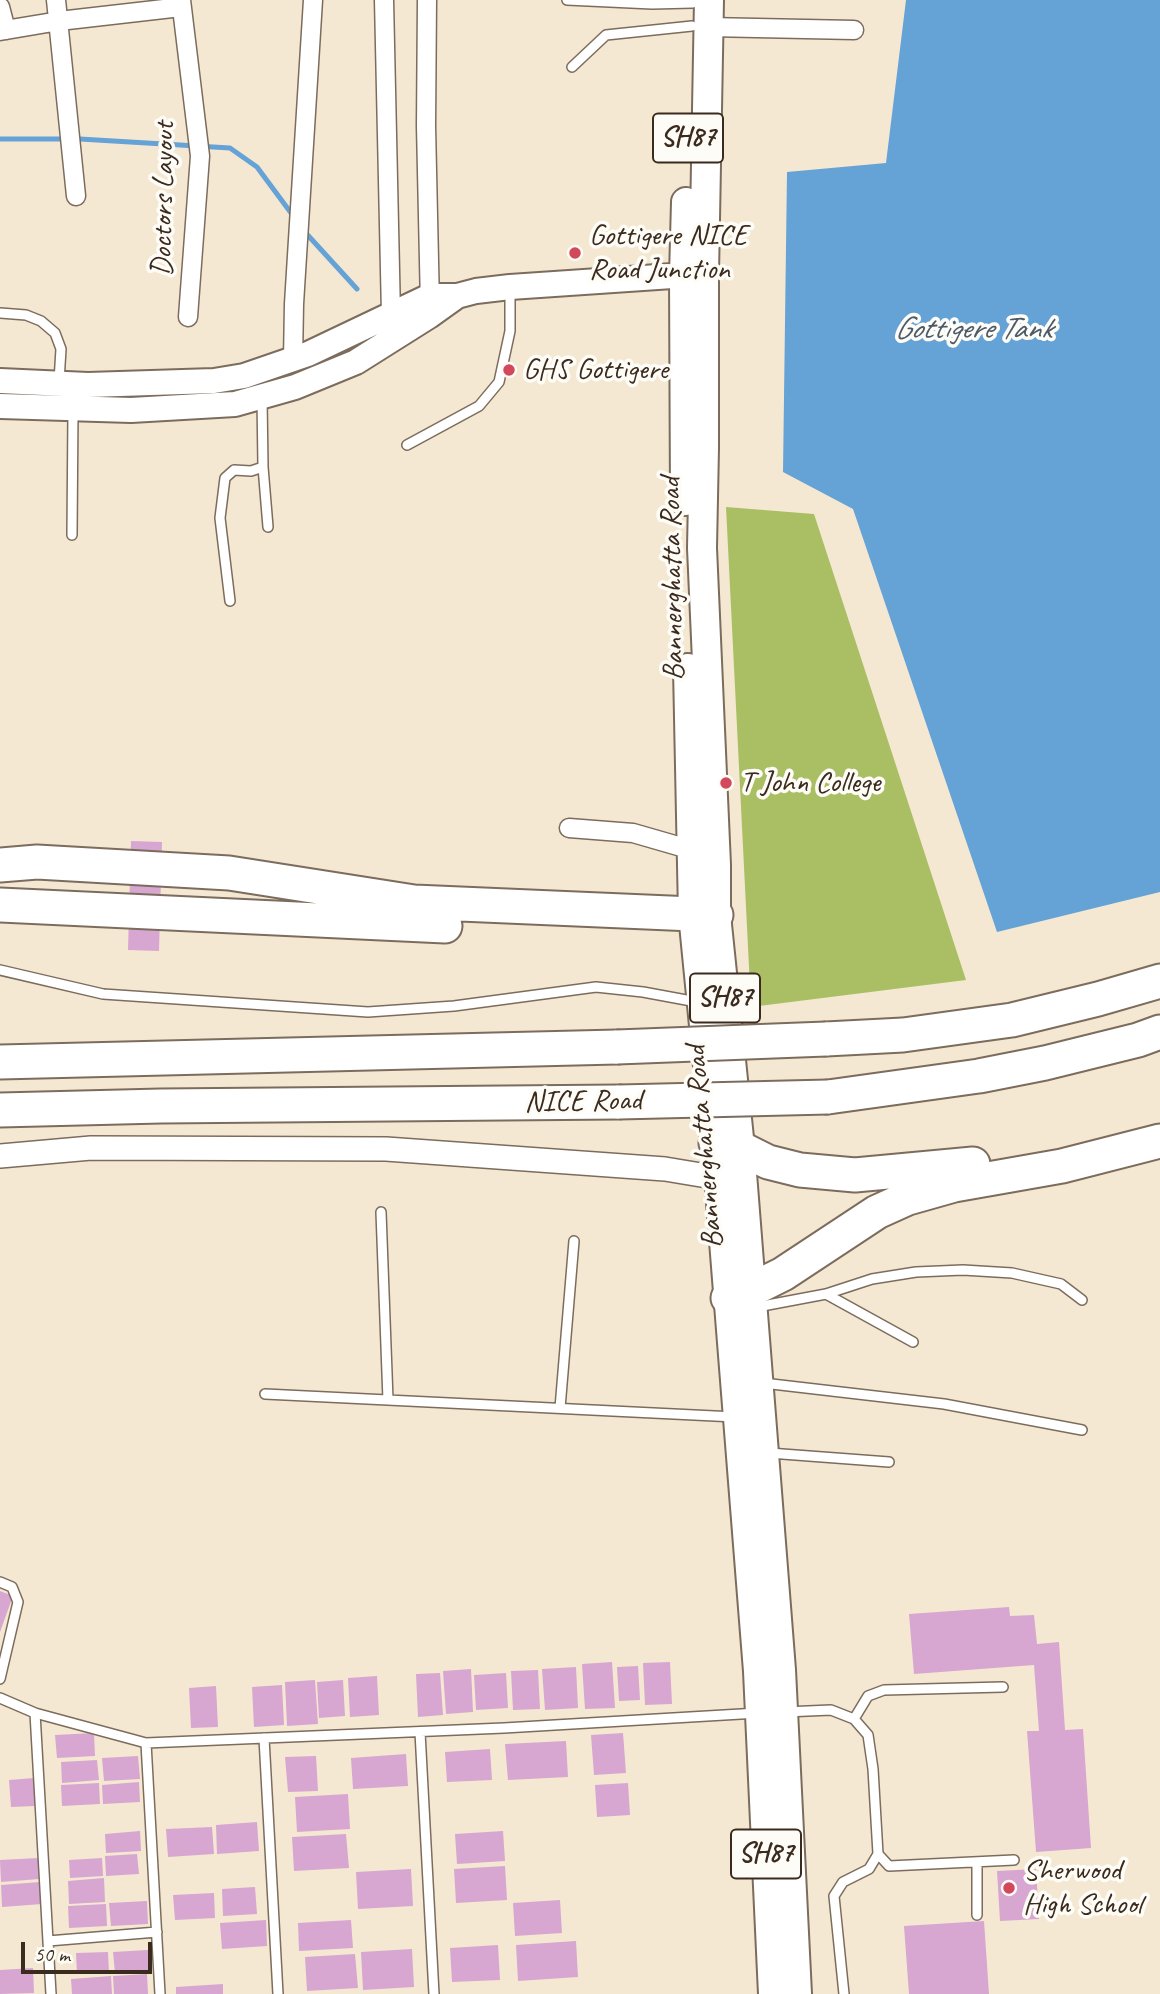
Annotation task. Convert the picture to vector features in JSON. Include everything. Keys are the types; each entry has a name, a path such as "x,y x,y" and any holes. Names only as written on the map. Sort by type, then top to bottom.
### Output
{"highway":[{"path":"0,865 37,862 220,872 414,902 705,924"},
{"path":"0,905 611,934 705,924"},
{"name":"NICE Road","path":"0,1062 617,1047 903,1035 1012,1020 1160,981"},
{"name":"NICE Road","path":"0,1110 828,1097 979,1076 1138,1040 1160,1032"},
{"path":"728,1145 768,1162 800,1170 855,1175 999,1161 1119,1137 1160,1125"},
{"path":"744,1299 877,1212 908,1198 954,1185 1062,1166 1160,1141"}],"main road":[{"name":"Bannerghatta Road","path":"699,11 694,275 684,449 692,850 705,924 744,1299 749,1417 771,1712 797,1994"},
{"path":"0,406 63,400 88,386 214,381 243,376 293,360 391,315 476,291 694,275"},
{"name":"Bannerghatta Road","path":"694,275 704,448 702,548 716,865 705,924 702,1003 728,1145 719,1178 758,1382 749,1417 764,1452 771,1712 773,1994"},
{"path":"0,380 63,400 131,410 235,404 295,387 356,362 430,306"}],"street":[{"path":"56,0 76,196"},
{"path":"293,360 313,0"},
{"path":"384,0 391,315"},
{"path":"426,0 430,306"},
{"path":"0,7 3,30 181,3"},
{"name":"Doctors Layout","path":"181,3 199,145 188,317"},
{"path":"699,11 853,30"},
{"path":"569,828 633,833 692,850"},
{"path":"0,1156 90,1148 386,1149 665,1169 719,1178"}],"lane":[{"path":"567,0 652,2 699,11"},
{"path":"572,67 606,35 699,11"},
{"path":"407,445 479,405 499,382 510,331 510,287"},
{"path":"0,313 26,315 41,321 55,333 61,349 72,535"},
{"path":"262,396 263,467 268,527"},
{"path":"230,601 220,518 225,478 234,470 251,471 263,467"},
{"path":"0,970 103,994 369,1012 454,1006 596,987 702,1003"},
{"path":"381,1212 388,1400"},
{"path":"560,1408 574,1241"},
{"path":"744,1299 825,1294 872,1279 916,1272 963,1270 1012,1273 1061,1284 1082,1300"},
{"path":"825,1294 913,1342"},
{"path":"758,1382 944,1404 1082,1430"},
{"path":"265,1394 749,1417"},
{"path":"764,1452 889,1462"},
{"path":"0,1583 12,1587 18,1602 0,1679"},
{"path":"854,1719 868,1696 884,1690 1003,1687"},
{"path":"0,1698 35,1713 146,1743 420,1732 831,1710 854,1719 868,1735 873,1769 878,1854 869,1869 843,1881 834,1896 844,1994"},
{"path":"35,1713 51,1994"},
{"path":"420,1732 435,1994"},
{"path":"264,1738 278,1994"},
{"path":"146,1743 160,1994"},
{"path":"878,1854 889,1866 1014,1860"},
{"path":"977,1862 977,1915"},
{"path":"48,1941 157,1933"}],"green space":[{"path":"726,507 814,514 966,980 751,1007"}],"water":[{"name":"Gottigere Tank","path":"906,0 1160,0 1160,892 997,932 853,509 783,472 787,172 886,163"}],"building":[{"path":"131,841 162,842 159,951 128,950"},
{"path":"0,1591 13,1596 0,1632"},
{"path":"1009,1607 1010,1616 1034,1615 1037,1644 1059,1642 1065,1730 1083,1729 1091,1848 1036,1852 1027,1731 1039,1731 1034,1665 914,1674 909,1614"},
{"path":"612,1662 615,1708 585,1709 582,1664"},
{"path":"670,1662 672,1704 645,1705 643,1663"},
{"path":"638,1666 640,1700 619,1701 617,1667"},
{"path":"576,1667 578,1708 545,1710 542,1669"},
{"path":"471,1669 473,1712 446,1714 443,1671"},
{"path":"538,1670 540,1709 513,1710 511,1671"},
{"path":"440,1673 443,1715 418,1717 416,1674"},
{"path":"506,1673 508,1708 476,1710 474,1675"},
{"path":"377,1676 379,1715 350,1717 348,1678"},
{"path":"315,1680 318,1724 287,1726 285,1682"},
{"path":"343,1680 345,1716 319,1718 317,1682"},
{"path":"282,1685 284,1725 254,1727 252,1687"},
{"path":"216,1686 218,1727 191,1728 189,1688"},
{"path":"94,1733 95,1756 57,1758 55,1735"},
{"path":"623,1733 626,1773 594,1775 591,1735"},
{"path":"566,1741 568,1777 508,1780 505,1744"},
{"path":"490,1749 492,1780 447,1782 445,1752"},
{"path":"406,1754 408,1786 353,1789 351,1758"},
{"path":"138,1756 140,1779 104,1781 102,1758"},
{"path":"316,1756 318,1791 288,1792 285,1757"},
{"path":"97,1760 99,1780 62,1783 61,1762"},
{"path":"34,1778 35,1806 11,1807 9,1780"},
{"path":"139,1782 140,1802 103,1804 102,1785"},
{"path":"99,1783 100,1804 62,1806 61,1785"},
{"path":"628,1783 630,1815 597,1817 595,1785"},
{"path":"348,1794 350,1829 297,1832 295,1797"},
{"path":"257,1822 259,1851 217,1854 216,1825"},
{"path":"212,1827 214,1854 168,1857 166,1829"},
{"path":"140,1831 141,1851 106,1853 105,1834"},
{"path":"503,1831 505,1861 457,1864 455,1834"},
{"path":"346,1834 349,1868 294,1871 292,1837"},
{"path":"137,1854 139,1874 106,1876 105,1856"},
{"path":"38,1858 39,1879 1,1882 0,1860"},
{"path":"102,1858 103,1876 70,1878 69,1860"},
{"path":"505,1866 507,1900 456,1903 454,1869"},
{"path":"411,1869 413,1906 358,1909 356,1872"},
{"path":"1036,1869 1039,1919 1000,1921 997,1871"},
{"path":"104,1878 105,1902 69,1904 68,1881"},
{"path":"40,1882 42,1904 2,1907 1,1885"},
{"path":"255,1887 257,1914 223,1916 222,1889"},
{"path":"214,1893 215,1918 175,1920 173,1895"},
{"path":"560,1900 562,1933 515,1936 513,1903"},
{"path":"147,1901 148,1924 111,1926 109,1903"},
{"path":"106,1904 107,1926 69,1928 68,1906"},
{"path":"266,1920 267,1946 222,1949 220,1923"},
{"path":"351,1920 353,1948 299,1951 298,1923"},
{"path":"984,1921 989,1994 909,1994 904,1926"},
{"path":"576,1941 578,1977 518,1981 516,1945"},
{"path":"498,1945 500,1980 452,1982 450,1948"},
{"path":"412,1949 414,1987 363,1990 361,1952"},
{"path":"148,1950 150,1971 115,1973 113,1952"},
{"path":"108,1952 109,1973 77,1974 76,1953"},
{"path":"355,1954 358,1988 307,1991 305,1957"},
{"path":"33,1968 34,1993 0,1994 0,1970"},
{"path":"147,1974 148,1994 114,1994 113,1976"},
{"path":"111,1976 112,1994 72,1994 71,1979"},
{"path":"223,1984 223,1994 176,1994 176,1987"}],"waterway":[{"path":"0,139 80,139 230,148 257,167 294,217"},
{"path":"304,231 357,289"}],"place":[{"name":"Gottigere NICE Road Junction","path":"575,253"},
{"name":"GHS Gottigere","path":"509,370"},
{"name":"T John College","path":"726,783"},
{"name":"Sherwood High School","path":"1009,1888"}]}
